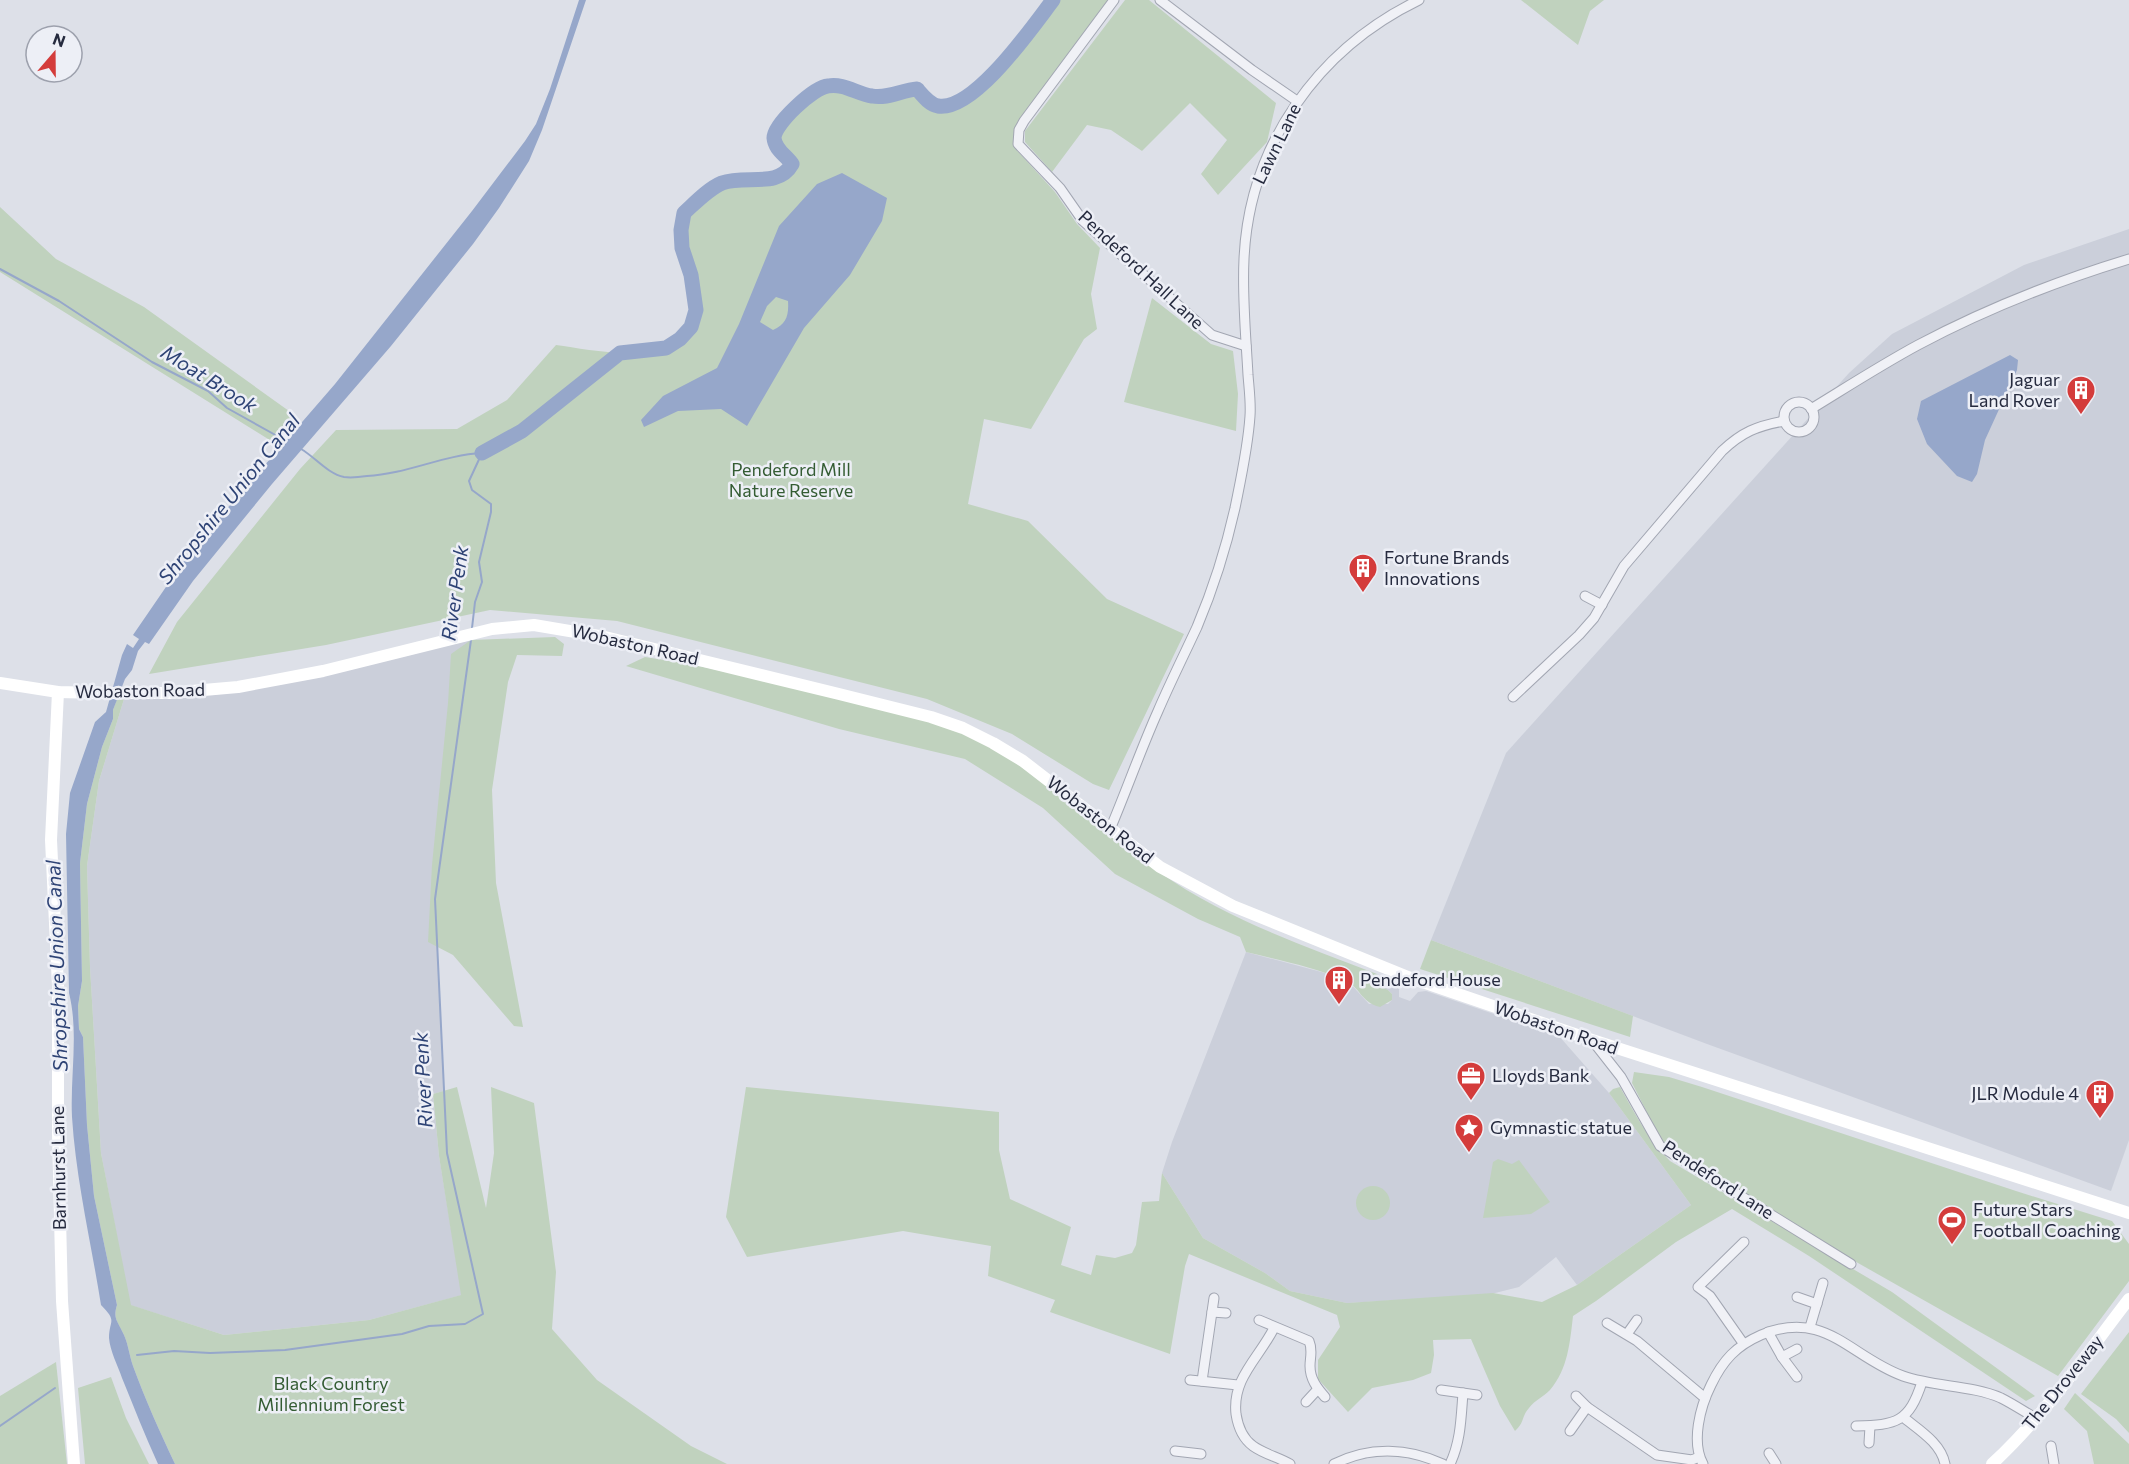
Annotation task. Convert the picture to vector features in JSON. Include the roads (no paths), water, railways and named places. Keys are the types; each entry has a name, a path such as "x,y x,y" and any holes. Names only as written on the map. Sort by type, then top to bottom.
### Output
{"street":[{"name":"Pendeford Hall Lane","path":"1114,0 1024,121 1019,130 1018,144 1060,188 1083,221 1212,336 1246,346"},
{"path":"1160,0 1226,51 1297,101"},
{"name":"Lawn Lane","path":"1246,346 1244,258 1252,197 1262,168 1282,126 1297,101 1346,47 1389,16 1419,0"},
{"path":"1812,409 1917,346 1971,319 2043,289 2129,259"},
{"path":"1111,827 1158,711 1198,625 1227,537 1244,461 1250,415 1246,346"},
{"path":"1803,402 1812,409 1813,422 1805,431 1792,431 1784,420 1785,409 1793,403 1803,402"},
{"path":"1514,697 1579,636 1602,605 1624,566 1722,451 1737,436 1751,429 1784,420"},
{"path":"1585,596 1602,605"},
{"name":"Wobaston Road","path":"0,683 58,692 131,693 214,690 315,673 492,628 534,626 566,630 646,647 828,691 931,717 963,728 1023,761 1160,867 1233,906 1408,977 1592,1040 2129,1213"},
{"name":"Barnhurst Lane","path":"58,692 51,840 58,986 58,1133 62,1301 74,1464"},
{"name":"Pendeford Lane","path":"1592,1040 1621,1077 1660,1146 1851,1264"},
{"name":"Wobaston Road","path":"2114,1208 2129,1220"},
{"path":"1698,1287 1744,1242"},
{"path":"1687,1283 1698,1287 1710,1296 1743,1343"},
{"path":"1810,1327 1823,1283"},
{"path":"1797,1297 1817,1304"},
{"path":"1202,1381 1214,1298"},
{"name":"The Droveway","path":"1992,1464 2037,1419 2129,1299"},
{"path":"1212,1312 1226,1313"},
{"path":"1259,1320 1309,1341 1312,1354 1310,1366 1312,1377 1322,1393 1306,1402"},
{"path":"1627,1334 1637,1320"},
{"path":"1607,1323 1627,1334 1705,1398"},
{"path":"1576,1396 1587,1407 1657,1455 1701,1461 1697,1442 1705,1398 1730,1355 1743,1343 1768,1332 1789,1327 1810,1327 1858,1350 1901,1375 1922,1382 2000,1398 2037,1419"},
{"path":"1274,1328 1238,1385 1235,1397 1237,1423 1243,1436 1253,1446 1290,1464"},
{"path":"1768,1332 1797,1377"},
{"path":"1782,1357 1797,1349"},
{"path":"1190,1380 1238,1385"},
{"path":"1856,1426 1870,1426 1903,1417 1909,1412 1922,1382"},
{"path":"1441,1390 1477,1395"},
{"path":"1450,1464 1459,1440 1463,1393"},
{"path":"1570,1431 1587,1407"},
{"path":"1903,1417 1930,1439 1938,1448 1945,1464"},
{"path":"1869,1443 1870,1426"},
{"path":"2051,1446 2054,1464"},
{"path":"1175,1451 1201,1454"},
{"path":"1334,1464 1361,1454 1406,1451 1443,1464"},
{"path":"1187,1452 1190,1464"},
{"path":"1769,1453 1776,1464"},
{"path":"1651,1464 1657,1455"}],"water":[{"path":"579,0 586,0 542,130 529,161 499,208 391,346 272,484 193,581 149,644 145,642 138,651 132,670 125,679 113,710 113,719 102,747 87,804 80,863 82,981 78,1006 79,1029 83,1037 87,1125 94,1196 117,1305 117,1321 126,1339 133,1366 158,1428 175,1464 158,1464 111,1348 109,1332 111,1318 101,1305 77,1164 72,1117 74,1039 69,993 66,834 70,793 95,722 106,712 127,644 133,648 139,639 133,635 192,549 335,384 525,141 536,124 550,89"},
{"path":"842,173 887,198 882,221 850,275 804,328 747,426 721,409 678,411 644,427 641,420 663,396 717,368 739,324 779,226 817,184","holes":["776,297 788,301 787,315 781,325 773,330 760,322 767,306"]},
{"path":"2010,355 2018,360 2017,370 1985,440 1977,474 1972,482 1957,476 1927,444 1917,419 1921,401"}],"waterway":[{"name":"River Penk","path":"482,453 522,431 620,353 666,348 680,339 691,327 696,310 691,275 682,248 681,230 684,213 707,192 722,183 770,179 786,172 792,164 779,149 774,138 780,124 805,99 822,88 834,85 878,97 917,89 935,105 952,104 968,96 1002,65 1053,0"},
{"name":"Moat Brook","path":"0,269 59,301 152,362 208,391 227,408 288,442"},
{"name":"Moat Brook","path":"301,449 332,472 344,477 382,475 453,457 482,453"},
{"name":"River Penk","path":"472,628 475,602 482,582 479,562 491,512 491,504 472,490 469,481 482,453"},
{"name":"River Penk","path":"137,1355 174,1351 210,1353 285,1350 402,1334 429,1326 465,1324 483,1314 447,1153 435,899 471,640"},
{"name":"River Penk","path":"0,1426 55,1388"}],"place":[{"name":"Jaguar Land Rover","path":"2081,416"},
{"name":"Fortune Brands Innovations","path":"1363,594"},
{"name":"Pendeford House","path":"1339,1006"},
{"name":"Lloyds Bank","path":"1471,1102"},
{"name":"JLR Module 4","path":"2100,1120"},
{"name":"Gymnastic statue","path":"1469,1154"},
{"name":"Future Stars Football Coaching","path":"1952,1246"}],"park label":[{"name":"Pendeford Mill Nature Reserve","path":"791,480"},
{"name":"Black Country Millennium Forest","path":"331,1394"}],"water label":[{"name":"Shropshire Union Canal","path":"229,499"},
{"name":"Shropshire Union Canal","path":"57,966"}]}
